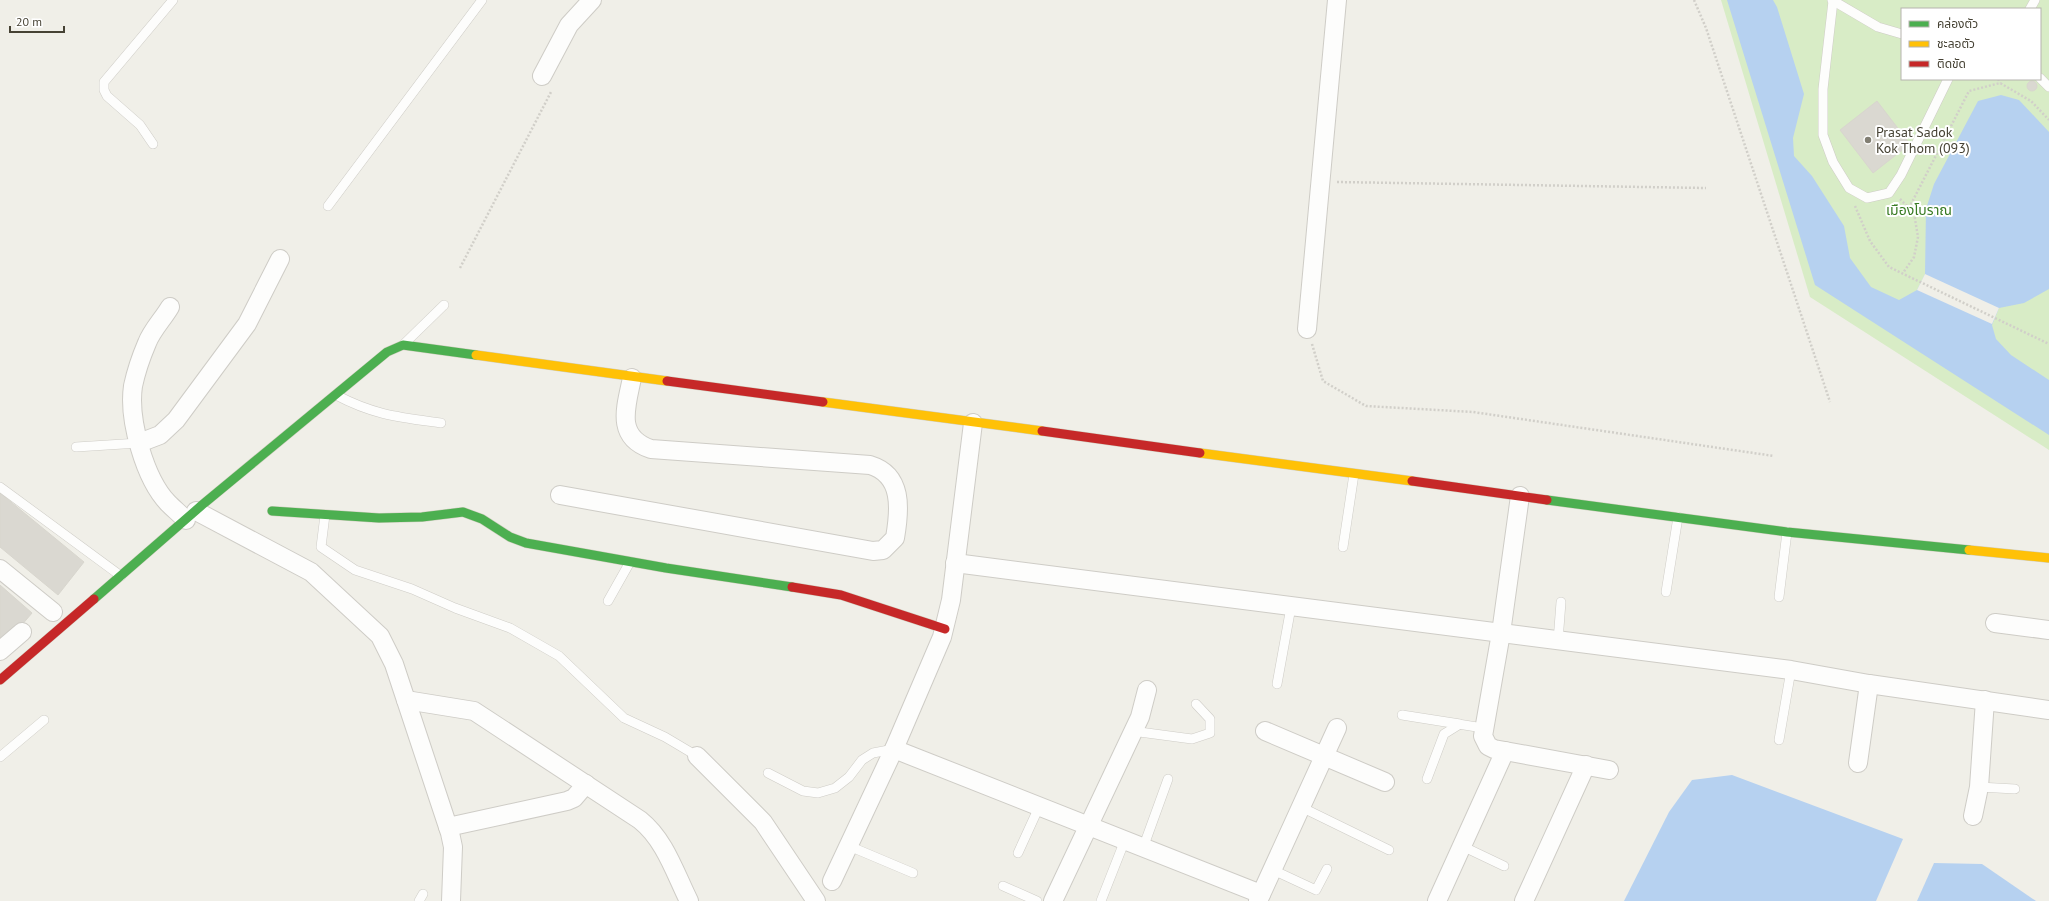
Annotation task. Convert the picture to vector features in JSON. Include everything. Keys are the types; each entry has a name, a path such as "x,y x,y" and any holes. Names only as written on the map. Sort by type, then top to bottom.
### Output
{"street":[{"path":"547,82 569,25 592,0"},
{"path":"1307,329 1337,0"},
{"path":"140,449 160,435 176,420 247,324 280,259"},
{"path":"170,308 147,341 137,370 133,388 133,408 140,449 150,476 168,503 195,512 311,572 380,636 394,664 448,827 453,847 451,901"},
{"path":"0,680 218,492 387,352 402,346 1787,532 2049,558"},
{"path":"560,495 873,551 883,550 895,538 898,502 896,490 892,480 886,472 880,468 870,465 651,449 639,445 631,436 626,425 626,411 632,378"},
{"path":"832,881 894,749 945,628 951,600 973,423"},
{"path":"1520,496 1501,633 1483,728 1483,736 1488,746 1505,751 1610,770"},
{"path":"272,511 400,518 463,512 482,519 510,537 526,543 630,562 841,594 945,628"},
{"path":"956,563 1791,670 1869,684 2049,710"},
{"path":"0,570 53,612"},
{"path":"1995,623 2049,630"},
{"path":"0,651 22,632"},
{"path":"1858,762 1869,684"},
{"path":"1053,901 1089,827 1132,731 1140,717 1147,690"},
{"path":"406,700 474,711 640,820 655,834 662,844 688,901"},
{"path":"1973,816 1979,787 1985,700"},
{"path":"894,749 1125,840 1260,898 1337,728"},
{"path":"1265,731 1323,757 1385,782"},
{"path":"1438,901 1505,751"},
{"path":"697,756 763,822 816,901"},
{"path":"1524,901 1586,765"},
{"path":"448,827 574,798 586,784"}],"lane":[{"path":"153,144 140,125 107,96 104,90 104,82 173,0"},
{"path":"328,206 482,0"},
{"path":"1901,34 1878,27 1832,1 1823,89 1823,135 1832,162 1849,188 1867,198 1889,192 1891,190 1901,175 1948,80"},
{"path":"2041,79 2049,87"},
{"path":"402,346 444,305"},
{"path":"336,395 358,407 378,413 441,423"},
{"path":"76,447 140,449"},
{"path":"1343,547 1354,474"},
{"path":"0,487 121,576"},
{"path":"325,515 321,547 355,570 412,589 454,608 510,628 559,656 624,718 665,737 697,756"},
{"path":"1666,592 1678,517"},
{"path":"1779,597 1787,532"},
{"path":"608,601 630,562"},
{"path":"1558,641 1562,602"},
{"path":"1277,684 1291,607"},
{"path":"1779,740 1791,670"},
{"path":"1132,731 1192,739 1210,733 1210,719 1196,704"},
{"path":"1428,778 1444,734 1460,724 1416,718 1402,715 1409,716 1417,718 1461,724 1483,728"},
{"path":"0,757 44,720"},
{"path":"768,773 803,790 818,793 835,788 848,777 862,760 873,753 894,749"},
{"path":"1143,848 1168,779"},
{"path":"1979,787 2015,789"},
{"path":"1018,853 1039,807"},
{"path":"1301,807 1389,850"},
{"path":"1101,901 1125,840"},
{"path":"848,846 913,873"},
{"path":"1462,846 1504,866"},
{"path":"1273,870 1316,890 1327,869"},
{"path":"1003,886 1037,901"}],"path":[{"path":"1694,0 1706,28 1830,402"},
{"path":"1998,80 2000,84 2031,101 2049,120"},
{"path":"460,268 547,82"},
{"path":"1909,208 1969,91 2000,84"},
{"path":"1320,182 1706,188"},
{"path":"1849,188 1857,212 1870,241 1889,267 2049,344"},
{"path":"1891,190 1914,213 1918,237 1914,257 1903,273"},
{"path":"1307,329 1323,381 1366,406 1474,412 1774,456"}],"green space":[{"name":"เมืองโบราณ","path":"1721,0 2049,0 2049,450 1810,297"}],"water":[{"path":"1727,0 1773,0 1777,7 1804,94 1793,138 1794,156 1812,176 1844,226 1850,258 1871,287 1899,300 1917,290 1925,274 1926,209 1934,184 1978,101 2001,95 2019,100 2049,132 2049,289 2024,303 1999,308 1992,325 1996,339 2011,355 2049,380 2049,435 1815,285"},
{"path":"1732,775 1903,839 1876,901 1624,901 1669,812 1692,780"},
{"path":"1934,863 1982,864 2036,901 1917,901"}],"pier":[{"path":"1925,274 1999,308 1992,324 1917,290"}],"building":[{"path":"2030,81 2034,81 2036,82 2036,90 2030,91 2027,88 2027,84"},
{"path":"1877,101 1910,144 1873,173 1840,130"},
{"path":"0,493 84,562 58,595 0,547"},
{"path":"0,585 32,613 3,647 0,644"}],"traffic: fast":[{"path":"94,599 202,505 387,352 403,345 476,355"},
{"path":"1547,500 1787,532 1969,550"},
{"path":"272,511 379,518 422,517 463,512 482,519 510,537 526,543 666,568 792,587"}],"traffic: slow":[{"path":"476,355 667,381"},
{"path":"823,402 1042,431"},
{"path":"1200,453 1412,481"},
{"path":"1969,550 2049,558"}],"traffic: jam":[{"path":"667,381 823,402"},
{"path":"1042,431 1200,453"},
{"path":"1412,481 1547,500"},
{"path":"792,587 841,595 945,629"},
{"path":"0,680 94,599"}],"place":[{"name":"Prasat Sadok Kok Thom (093)","path":"1868,140"}]}
